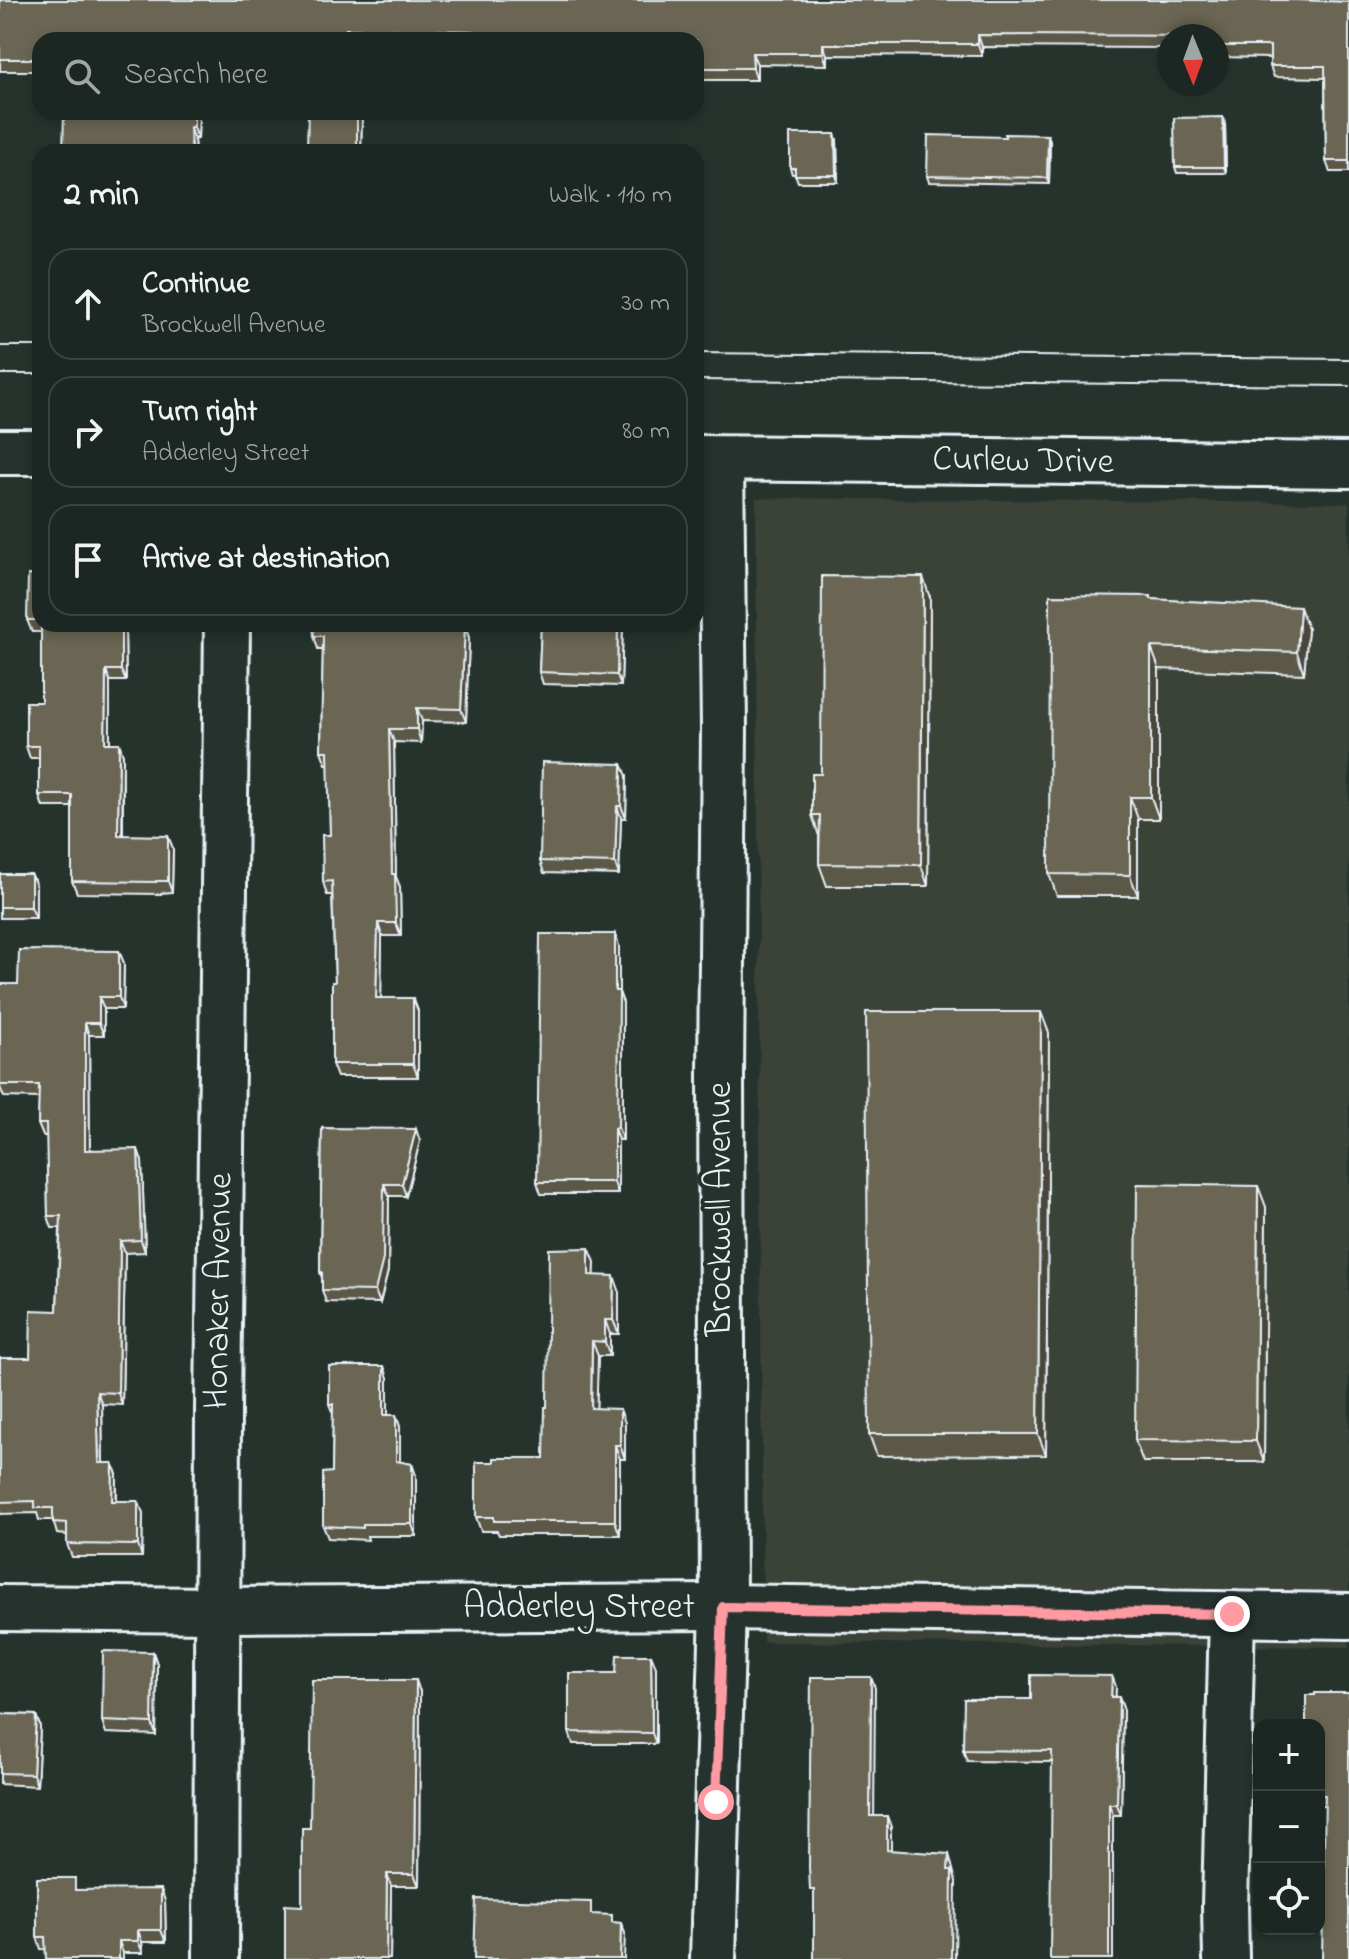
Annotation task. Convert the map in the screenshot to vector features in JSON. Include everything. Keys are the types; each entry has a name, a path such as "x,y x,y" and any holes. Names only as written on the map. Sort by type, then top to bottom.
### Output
{"street":[{"path":"0,452 32,452"},
{"name":"Curlew Drive","path":"709,458 1349,465"},
{"name":"Brockwell Avenue","path":"709,458 724,729 721,1075 723,1607 713,1959"},
{"name":"Honaker Avenue","path":"216,1959 218,1411 227,632"},
{"name":"Adderley Street","path":"0,1608 723,1607 1349,1616"},
{"path":"1226,1959 1232,1614"}],"shaded area":[{"path":"756,498 1349,503 1349,1647 763,1642"}],"building":[{"path":"0,0 1349,2 1349,161 1326,161 1325,66 1270,66 1270,46 1229,46 1229,24 1157,24 1157,36 978,35 978,44 823,44 823,53 752,53 753,68 704,68 704,32 346,29 346,32 32,32 32,59 0,59"},
{"path":"1223,117 1224,167 1175,167 1174,118"},
{"path":"64,120 194,120 194,127 190,127 191,144 63,144"},
{"path":"308,120 357,120 357,144 307,144"},
{"path":"790,134 835,134 836,175 795,175 795,168 790,168"},
{"path":"1005,134 1048,135 1047,178 927,176 928,135 1005,137"},
{"path":"28,575 32,575 32,620 27,620"},
{"path":"822,576 923,577 921,865 819,864 820,815 812,815 812,774 821,774"},
{"path":"1050,595 1151,596 1151,599 1300,607 1297,652 1151,647 1151,797 1130,797 1130,875 1049,874"},
{"path":"41,632 121,632 121,670 106,670 105,743 119,743 118,835 168,836 168,881 72,881 72,795 39,795 39,746 26,746 26,702 41,702"},
{"path":"314,632 465,632 461,709 417,708 417,729 389,729 396,923 378,923 376,998 413,998 413,1064 332,1064 332,982 335,982 332,881 323,882 322,835 330,835 328,751 321,751 323,636 314,636"},
{"path":"541,632 618,632 617,675 539,672"},
{"path":"542,762 622,764 615,863 540,861"},
{"path":"0,874 31,874 31,907 0,907"},
{"path":"540,934 615,934 615,991 619,991 618,1128 614,1128 614,1182 537,1182"},
{"path":"19,950 119,951 119,997 99,997 99,1023 85,1023 85,1150 138,1149 141,1240 120,1241 118,1393 97,1392 99,1463 113,1463 112,1501 138,1501 138,1545 67,1544 67,1523 53,1522 53,1508 35,1508 35,1501 0,1502 0,1358 30,1358 31,1310 57,1311 61,1216 48,1216 46,1124 38,1124 39,1085 0,1085 0,984 18,984"},
{"path":"866,1012 1041,1012 1038,1434 869,1434"},
{"path":"322,1128 416,1129 402,1184 384,1184 383,1259 375,1291 322,1290"},
{"path":"1137,1184 1258,1186 1256,1441 1135,1440"},
{"path":"589,1248 589,1275 614,1276 613,1320 605,1320 605,1342 592,1341 591,1408 620,1409 620,1445 615,1445 615,1521 494,1521 494,1517 476,1517 476,1462 494,1462 494,1458 544,1458 549,1249"},
{"path":"329,1366 384,1366 384,1415 396,1415 396,1461 412,1464 412,1524 363,1524 363,1528 323,1526 323,1473 332,1472 333,1404 329,1404"},
{"path":"103,1651 153,1652 152,1723 102,1721"},
{"path":"617,1655 651,1655 652,1733 569,1732 569,1673 616,1673"},
{"path":"1031,1675 1112,1676 1111,1697 1119,1697 1117,1804 1109,1804 1109,1959 1050,1959 1052,1751 963,1750 964,1699 1031,1699"},
{"path":"811,1677 871,1677 870,1816 887,1816 887,1850 949,1854 948,1870 952,1870 951,1959 814,1959 814,1890 810,1890 809,1867"},
{"path":"312,1680 416,1680 414,1874 387,1874 386,1959 285,1959 285,1905 302,1906 302,1828 310,1828"},
{"path":"1349,1693 1349,1959 1322,1959 1322,1935 1325,1935 1325,1719 1306,1719 1306,1695"},
{"path":"0,1714 36,1715 33,1774 0,1773"},
{"path":"37,1878 75,1878 75,1890 161,1889 161,1930 138,1930 138,1941 119,1941 119,1959 46,1959 45,1937 37,1937"},
{"path":"476,1899 591,1902 591,1914 612,1915 612,1922 621,1923 620,1959 474,1959"}],"tram line":[{"path":"0,346 32,346"},
{"path":"704,353 1349,359"},
{"path":"0,374 32,374"},
{"path":"704,380 1349,386"}],"route":[{"path":"716,1802 723,1607 1232,1614"}]}
